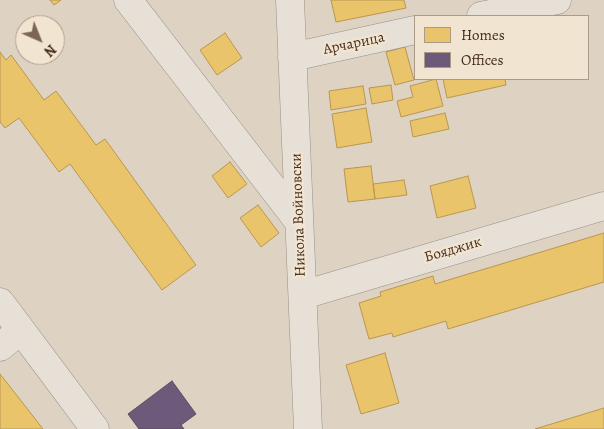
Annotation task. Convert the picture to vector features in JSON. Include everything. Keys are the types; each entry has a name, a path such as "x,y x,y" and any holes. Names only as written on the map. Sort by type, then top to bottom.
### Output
{"street":[{"path":"128,0 300,222"},
{"name":"Никола Войновски","path":"290,0 308,429"},
{"path":"486,15 557,0"},
{"name":"Арчарица","path":"292,57 414,30"},
{"name":"Бояджик","path":"303,294 604,206"},
{"path":"0,302 10,339 95,429"}],"building: Homes":[{"path":"50,0 61,0 54,5"},
{"path":"331,0 404,0 406,8 336,22"},
{"path":"225,33 242,58 217,75 200,50"},
{"path":"405,47 414,80 395,85 386,52"},
{"path":"0,52 6,60 11,55 15,60 15,65 18,65 44,100 56,91 96,145 105,139 196,265 162,290 70,164 59,172 19,118 5,128 0,122"},
{"path":"436,80 443,106 401,117 397,101 413,97 410,86"},
{"path":"443,80 505,80 506,85 447,98"},
{"path":"391,85 393,100 372,104 369,88"},
{"path":"363,86 366,104 331,110 329,91"},
{"path":"366,108 372,142 337,148 332,114"},
{"path":"445,113 449,129 413,137 410,121"},
{"path":"230,162 247,184 228,198 212,176"},
{"path":"371,166 375,199 348,202 344,169"},
{"path":"468,176 476,208 437,218 430,186"},
{"path":"404,180 407,195 375,199 373,184"},
{"path":"258,205 279,233 261,247 240,218"},
{"path":"604,233 604,282 448,329 446,321 393,337 392,333 369,339 359,303 381,296 380,292 433,276 435,284"},
{"path":"385,353 399,403 361,414 346,365"},
{"path":"0,374 22,402 43,429 0,429"},
{"path":"604,408 604,429 535,429"}],"building: Offices":[{"path":"172,381 196,414 181,425 184,429 139,429 128,414"}]}
